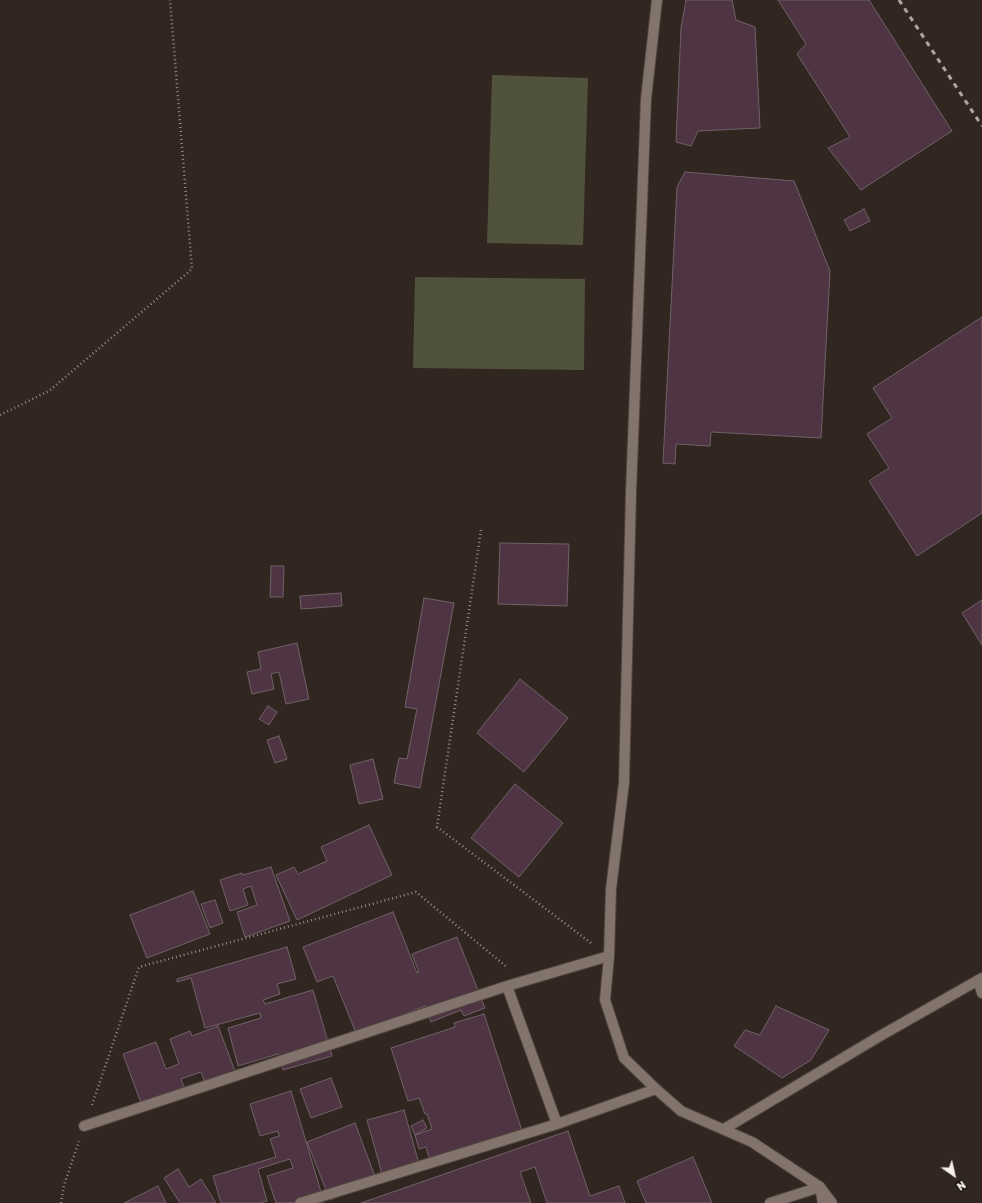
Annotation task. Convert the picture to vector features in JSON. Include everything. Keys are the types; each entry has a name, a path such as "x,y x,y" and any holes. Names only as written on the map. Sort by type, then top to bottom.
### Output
{"street":[{"path":"657,0 646,99 631,492 624,783 611,889 609,956 605,1000 624,1058 656,1089 681,1111 752,1142 820,1187 832,1203"},
{"path":"84,1126 524,980 609,956"},
{"path":"724,1129 880,1036 980,979 982,993"},
{"path":"507,986 557,1124"},
{"path":"300,1203 557,1124 656,1089"},
{"path":"770,1203 820,1187"},
{"path":"820,1187 823,1203"}],"path":[{"path":"0,415 49,391 192,269 170,0"},
{"path":"480,530 437,827 609,956"},
{"path":"61,1203 64,1185 139,967 416,892 524,980"}],"green space":[{"path":"492,75 588,78 583,245 487,243"},
{"path":"415,277 585,279 584,370 413,368"}],"building":[{"path":"686,0 732,0 736,20 755,27 760,128 698,131 691,146 676,142 681,28"},
{"path":"778,0 869,0 952,131 861,190 828,148 850,137 797,54 806,44"},
{"path":"685,172 794,181 830,271 821,438 711,432 710,446 676,444 675,464 663,463 677,187"},
{"path":"864,209 870,221 850,231 844,220"},
{"path":"982,317 982,513 917,556 869,481 889,468 867,434 892,418 873,388"},
{"path":"500,543 569,544 567,606 498,604"},
{"path":"271,566 284,566 283,597 270,597"},
{"path":"341,593 342,606 301,609 300,596"},
{"path":"424,598 454,603 420,788 394,783 399,758 407,759 417,709 405,707"},
{"path":"982,600 982,645 962,613"},
{"path":"297,643 309,699 286,704 279,672 271,674 274,689 252,694 247,672 261,669 258,652"},
{"path":"520,679 568,718 524,772 477,733"},
{"path":"268,706 277,712 269,725 259,719"},
{"path":"279,736 287,759 275,763 267,740"},
{"path":"373,759 383,799 359,804 350,765"},
{"path":"515,784 563,823 519,877 471,838"},
{"path":"369,825 392,875 297,920 276,875 294,867 298,874 327,861 321,847"},
{"path":"271,867 290,921 245,937 237,912 257,905 251,886 243,889 248,905 230,911 220,880 242,873 243,875"},
{"path":"193,891 210,934 147,958 130,915"},
{"path":"215,900 223,923 210,928 201,904"},
{"path":"393,912 417,973 419,972 412,954 457,937 485,1008 464,1016 461,1010 431,1022 425,1006 356,1033 333,976 317,982 303,947"},
{"path":"287,947 296,979 277,984 280,994 263,1000 265,1004 313,990 332,1056 283,1070 278,1054 238,1066 228,1028 261,1018 260,1013 205,1028 191,978 177,982 177,979"},
{"path":"776,1006 829,1030 811,1060 782,1078 734,1046 745,1030 760,1035"},
{"path":"484,1014 524,1137 432,1167 426,1147 419,1149 415,1135 432,1129 427,1114 425,1114 419,1098 408,1101 391,1048 455,1027 454,1023"},
{"path":"218,1026 235,1071 205,1083 201,1072 181,1079 184,1087 141,1103 123,1054 156,1042 166,1069 179,1064 170,1039 190,1031 192,1036"},
{"path":"331,1078 342,1107 311,1118 300,1089"},
{"path":"291,1091 324,1202 276,1203 267,1176 293,1168 290,1159 258,1169 267,1201 260,1203 221,1203 213,1176 276,1157 270,1139 279,1136 278,1131 260,1136 250,1104"},
{"path":"404,1110 419,1164 382,1174 367,1120"},
{"path":"423,1120 427,1128 415,1135 411,1126"},
{"path":"355,1123 377,1182 330,1200 307,1142"},
{"path":"568,1131 590,1196 619,1186 625,1203 547,1203 535,1167 520,1172 531,1203 361,1203"},
{"path":"693,1157 712,1203 646,1203 637,1181"},
{"path":"178,1169 189,1187 201,1179 216,1203 180,1203 164,1178"},
{"path":"158,1186 166,1203 124,1203"}],"railway":[{"path":"899,0 982,126"}]}
